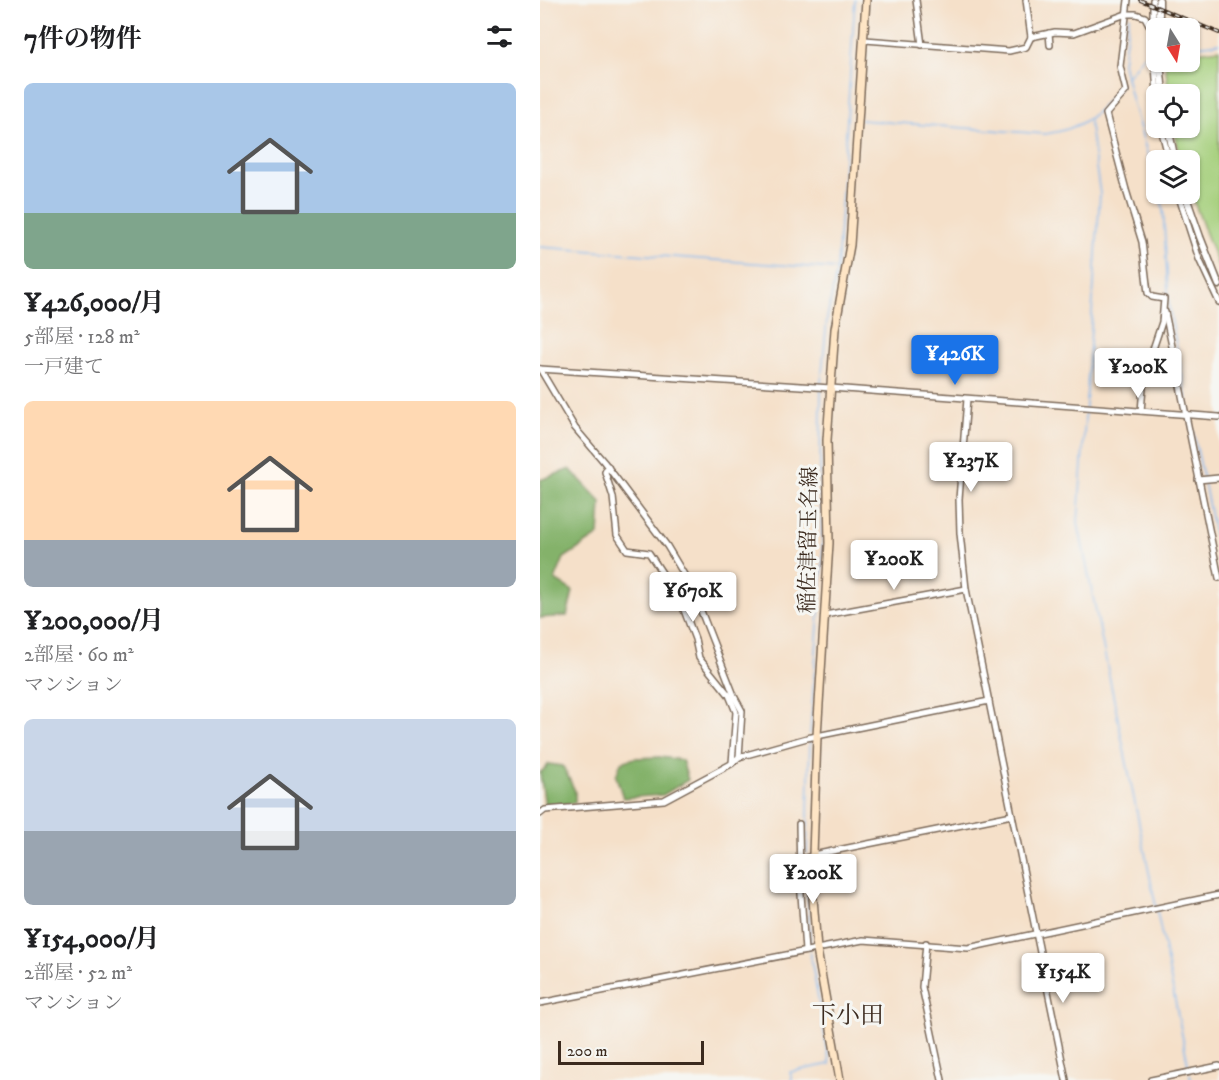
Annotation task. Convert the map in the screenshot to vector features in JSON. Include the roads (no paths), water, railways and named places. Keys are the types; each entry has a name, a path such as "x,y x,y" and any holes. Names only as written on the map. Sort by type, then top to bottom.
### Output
{"main road":[{"name":"稲佐津留玉名線","path":"840,1080 817,950 813,898 812,737 825,615 829,543 825,387 850,245 866,0"}],"street":[{"path":"916,0 922,45"},
{"path":"865,40 1009,51 1026,47 1031,37 1026,0"},
{"path":"1128,0 1119,66 1126,91 1106,114 1126,190 1143,242 1148,293 1152,297 1164,299 1164,309 1186,414 1202,480 1219,578"},
{"path":"1153,0 1155,18"},
{"path":"1157,18 1159,0"},
{"path":"1031,37 1049,33 1074,33 1126,14 1136,14 1146,18"},
{"path":"1049,33 1050,45"},
{"path":"1181,204 1199,259 1219,302"},
{"path":"1188,204 1219,285"},
{"path":"1141,411 1144,376 1164,309"},
{"path":"540,369 825,387 1219,417"},
{"path":"540,369 575,428 608,466 667,546 692,588 742,711 739,757"},
{"path":"967,399 959,499 966,589 1066,1080"},
{"path":"608,466 605,472 613,496 617,535 627,550 649,553 655,561 681,602 695,639 699,658 729,695 736,712 732,764"},
{"path":"1202,480 1219,478"},
{"path":"825,615 966,589"},
{"path":"540,814 545,810 664,800 732,764 739,757 812,737 989,701"},
{"path":"799,860 813,855 1012,815"},
{"path":"799,824 805,951"},
{"path":"540,1003 862,940 968,948 1219,896"},
{"path":"926,944 922,987 942,1080"},
{"path":"1151,1080 1219,1066"}],"waterway":[{"path":"821,384 827,318 837,269 855,0"},
{"path":"1129,16 1123,63 1146,150"},
{"path":"1200,46 1219,43"},
{"path":"1126,78 1143,56 1146,55"},
{"path":"860,120 1045,134 1080,124 1097,112 1121,84"},
{"path":"1089,120 1100,194 1078,523 1189,1069"},
{"path":"1162,204 1169,307 1189,413"},
{"path":"540,247 836,269"},
{"path":"810,734 823,557 820,492 821,389"},
{"path":"1190,417 1203,477"},
{"path":"1204,482 1219,558"},
{"path":"807,853 810,739"},
{"path":"807,862 810,949"},
{"path":"792,1080 790,1072 830,1064 810,953"},
{"path":"1190,1074 1191,1080"}],"railway":[{"path":"1140,0 1219,33"}],"district":[{"name":"下小田","path":"848,1016"}]}
